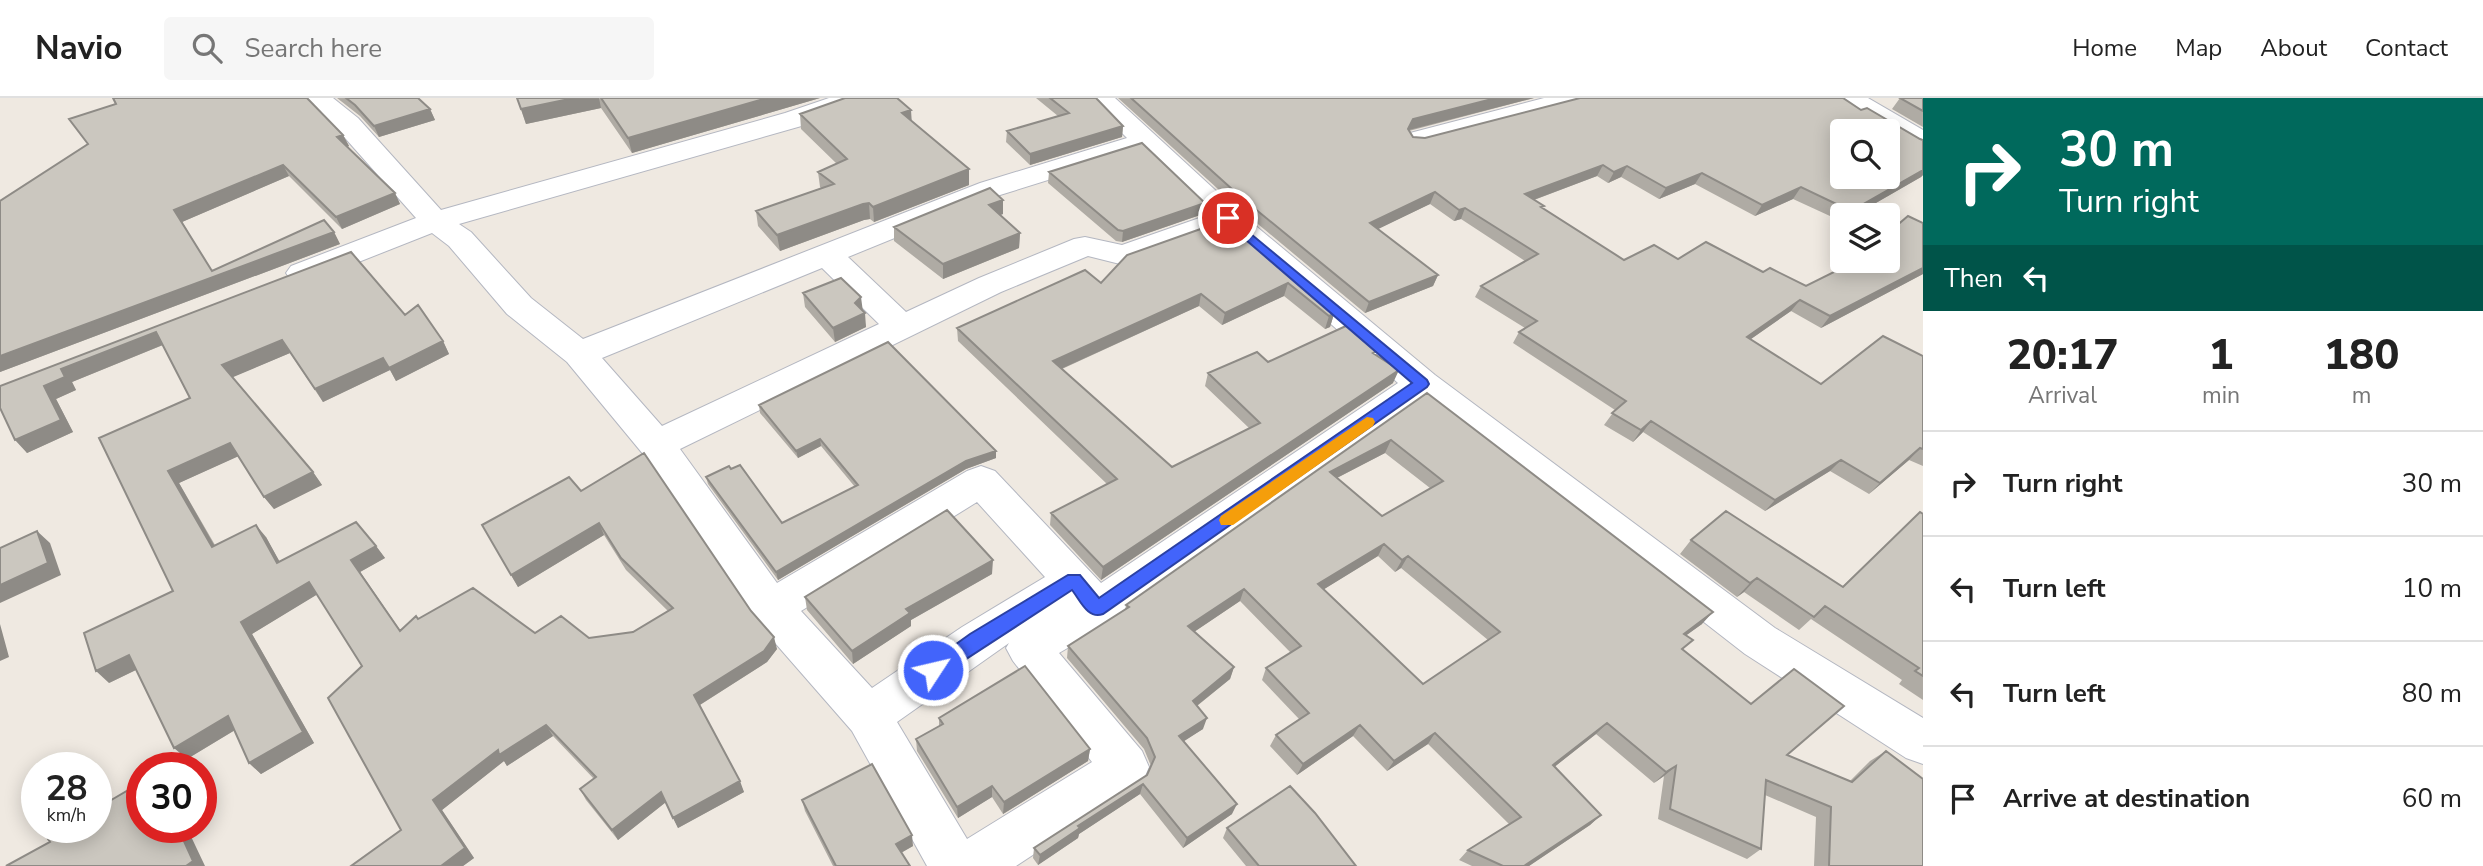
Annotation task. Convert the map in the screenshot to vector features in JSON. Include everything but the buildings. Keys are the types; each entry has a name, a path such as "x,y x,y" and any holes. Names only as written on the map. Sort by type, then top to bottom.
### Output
{"street":[{"path":"317,98 348,124 435,221 460,239 519,306 579,354 656,444 771,608 868,716 955,866"},
{"path":"271,285 435,221 788,108 854,98"},
{"path":"1100,98 1228,218 1422,384 1760,641 1923,743"},
{"path":"1420,139 1574,98"},
{"path":"1849,98 1923,142"},
{"path":"579,354 990,189 1145,141"},
{"path":"656,444 990,285 1085,246 1124,255 1228,218"},
{"path":"828,256 903,328"},
{"path":"868,716 977,640 1086,594 1422,384"},
{"path":"771,608 981,481 1086,594"},
{"path":"971,866 1125,767 1028,648 1086,594"}],"slow traffic":[{"path":"1227,520 1367,422"}],"route":[{"path":"933,670 1074,580 1097,609 1422,384 1228,218"}]}
